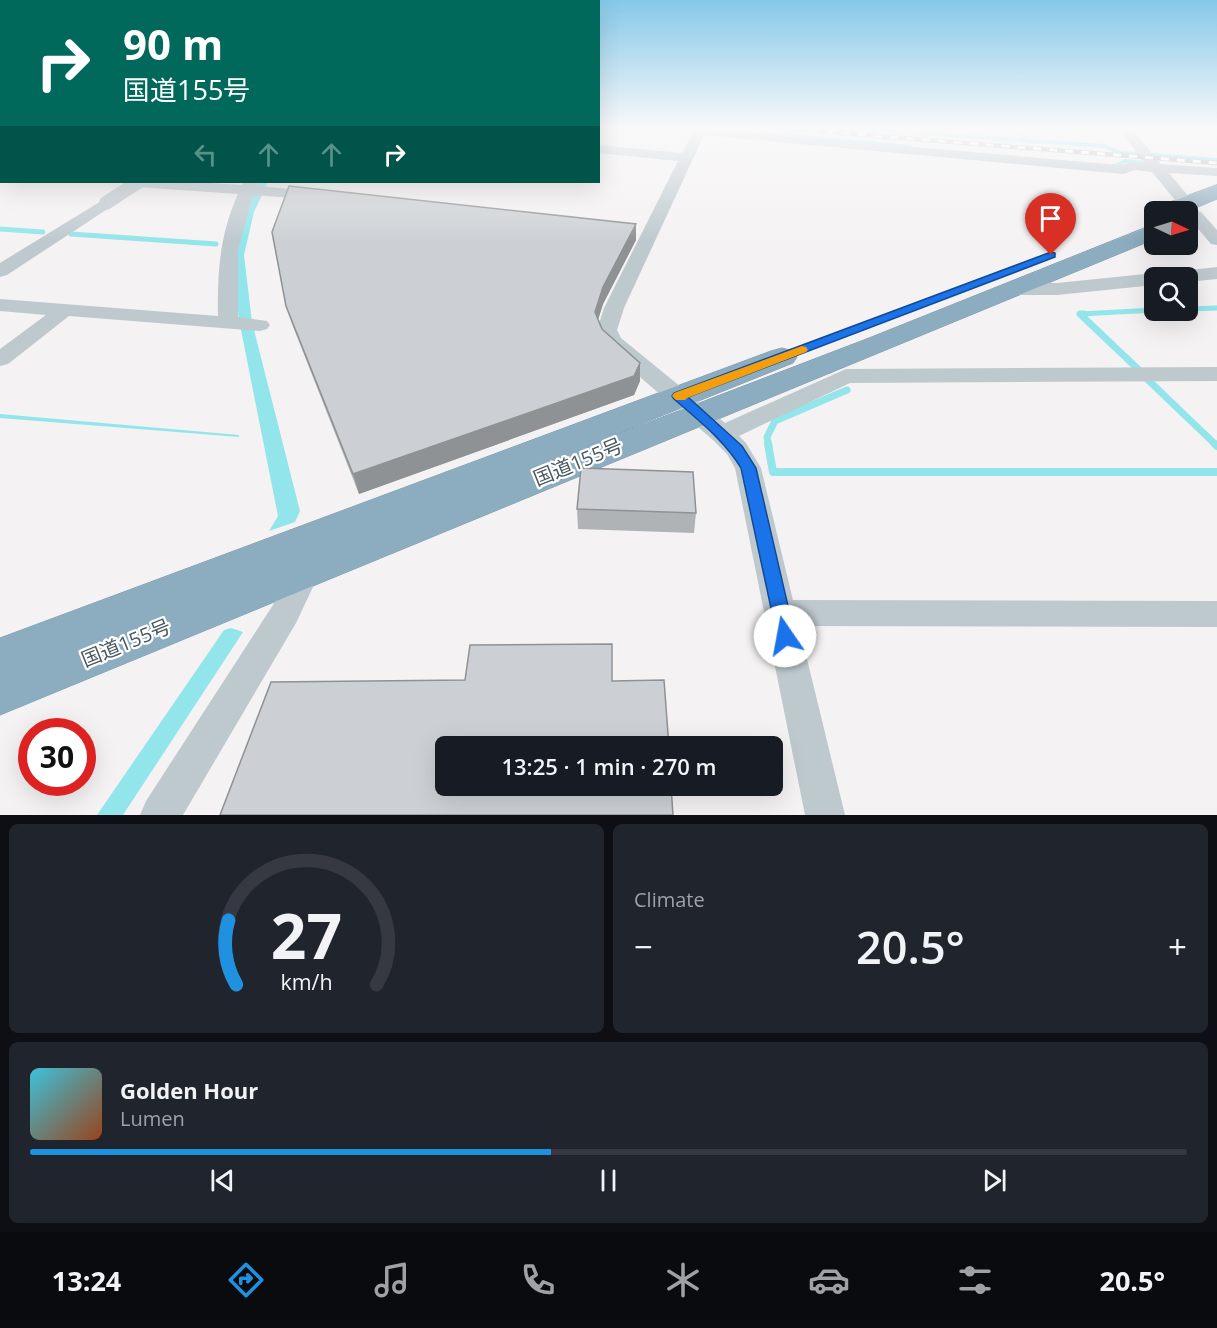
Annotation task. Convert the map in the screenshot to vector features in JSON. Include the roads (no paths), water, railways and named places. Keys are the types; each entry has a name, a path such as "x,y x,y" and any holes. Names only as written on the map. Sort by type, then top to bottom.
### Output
{"highway":[{"path":"1198,206 1217,191"},
{"path":"1198,211 1217,207"},
{"name":"国道155号","path":"0,659 700,414 1144,220"},
{"name":"国道155号","path":"0,693 1144,235"}],"street":[{"path":"683,166 614,308 607,330 612,341 700,414 737,449 748,468 825,815"},
{"path":"1091,166 1123,170 1133,166"},
{"path":"1134,166 1217,172"},
{"path":"1158,167 1182,201"},
{"path":"0,271 136,183"},
{"path":"166,183 280,186 335,198"},
{"path":"232,322 226,272 230,236 249,186"},
{"path":"1198,220 1217,240"},
{"path":"627,231 651,234"},
{"path":"1198,275 1217,273"},
{"path":"1011,289 1057,289 1144,280"},
{"path":"0,305 258,325"},
{"path":"0,358 65,310"},
{"path":"700,414 846,375 1217,374"},
{"path":"160,815 285,614 305,572"},
{"path":"780,613 1217,614"}],"water":[{"path":"259,183 268,183 254,212 244,255 252,322 300,511 295,522 269,531 278,516 239,320 232,261 245,211"},
{"path":"0,414 239,435 239,437 0,418"},
{"path":"231,628 243,632 123,815 97,815 224,630"}],"waterway":[{"path":"0,229 43,232"},
{"path":"71,234 216,244"},
{"path":"1198,309 1217,308"},
{"path":"1080,314 1144,311"},
{"path":"1080,314 1139,370"},
{"path":"1146,378 1217,446 1215,444"},
{"path":"769,446 767,437 775,421 847,390"},
{"path":"768,444 773,472 1217,472"}]}
